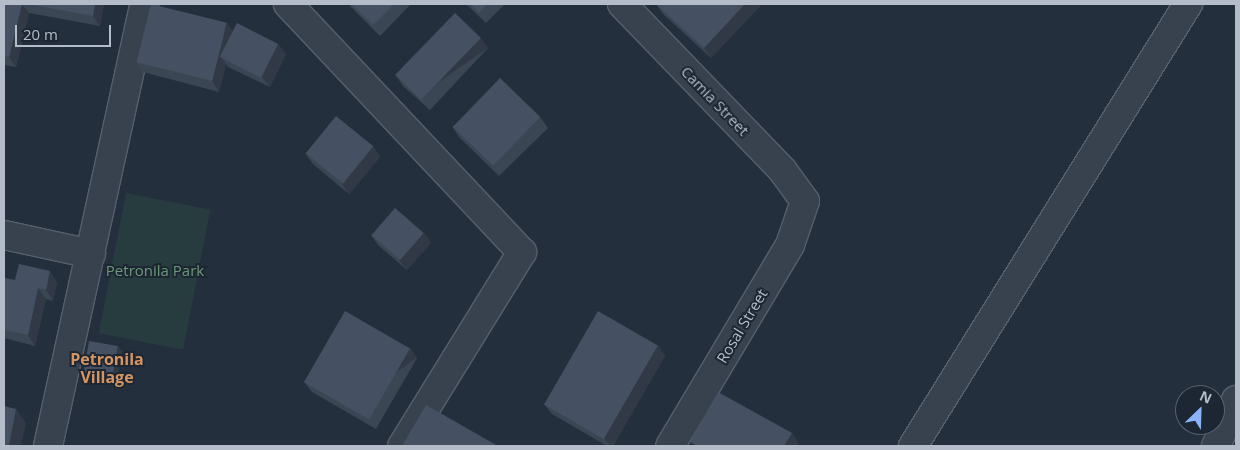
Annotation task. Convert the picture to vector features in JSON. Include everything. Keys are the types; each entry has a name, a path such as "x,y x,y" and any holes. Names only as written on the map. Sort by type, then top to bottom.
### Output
{"street":[{"path":"48,446 144,4"},
{"path":"288,4 522,252 402,446"},
{"name":"Camia Street","path":"622,4 783,171 805,201"},
{"path":"914,446 1188,4"},
{"name":"Rosal Street","path":"670,446 790,245 805,201"},
{"path":"4,235 91,254"},
{"path":"1216,446 1236,400"}],"green space":[{"name":"Petronila Park","path":"126,193 210,209 183,350 99,333"}],"building":[{"path":"4,4 22,4 9,57 4,56"},
{"path":"27,4 95,4 93,16"},
{"path":"151,4 227,23 212,81 136,62"},
{"path":"351,4 394,4 373,25"},
{"path":"470,4 487,4 479,13"},
{"path":"656,4 745,4 704,48"},
{"path":"455,13 481,38 421,100 395,75"},
{"path":"237,23 278,44 261,78 220,57"},
{"path":"500,78 540,117 493,166 453,127"},
{"path":"336,116 373,146 343,184 306,153"},
{"path":"395,208 424,233 400,260 371,235"},
{"path":"19,264 50,271 46,290 38,288 28,335 4,330 4,278 15,280"},
{"path":"345,311 410,348 369,420 304,382"},
{"path":"598,311 658,345 604,439 544,405"},
{"path":"89,341 118,346 112,379 83,373"},
{"path":"718,392 792,433 784,446 697,446 690,442"},
{"path":"426,405 498,446 402,446"},
{"path":"4,406 16,409 9,446 4,446"}],"district":[{"name":"Petronila Village","path":"107,368"}]}
